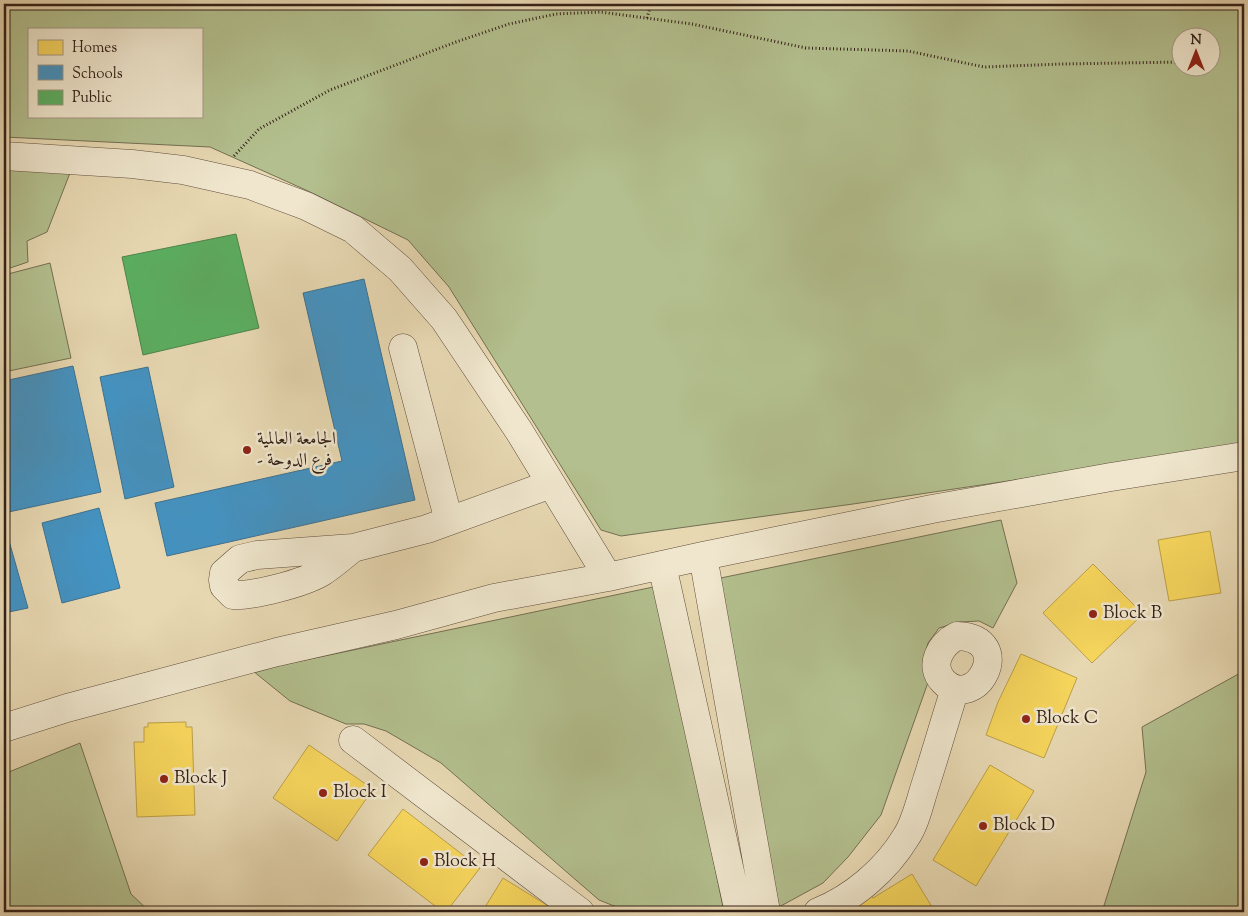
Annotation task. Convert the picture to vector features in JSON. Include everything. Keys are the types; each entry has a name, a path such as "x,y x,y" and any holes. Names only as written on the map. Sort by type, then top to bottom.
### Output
{"street":[{"path":"4,156 132,164 183,170 250,185 306,206 352,229 400,269 444,319 519,431 608,577"},
{"path":"402,348 449,521"},
{"path":"4,728 67,708 277,652 396,625 494,598 608,577 703,556 1020,493 1244,456"},
{"path":"353,548 428,529 551,484"},
{"path":"703,556 766,912"},
{"path":"662,565 740,912"},
{"path":"818,912 828,908 858,889 880,871 908,836 955,689"},
{"path":"352,740 580,912"}],"path":[{"path":"647,18 651,4"},
{"path":"215,177 259,128 330,90 509,24 556,14 600,12 692,24 806,48 908,51 984,67 1170,62"}],"green space":[{"path":"4,4 1244,4 1244,446 621,536 601,530 449,287 408,240 308,191 210,147 4,137"},
{"path":"4,168 70,173 47,232 27,241 28,262 4,270"},
{"path":"50,263 71,358 4,372 4,279 8,274"},
{"path":"1001,520 1017,583 993,628 979,621 960,622 939,628 928,643 925,655 931,674 881,815 848,857 823,883 779,907 716,579"},
{"path":"658,586 723,907 722,912 629,912 599,900 441,763 386,731 364,724 346,724 290,701 253,671"},
{"path":"1244,671 1244,912 1102,912 1146,772 1142,727"},
{"path":"80,743 131,894 150,912 4,912 4,774"}],"building: Homes":[{"path":"1210,531 1221,593 1169,601 1158,540"},
{"name":"Block B","path":"1093,564 1143,614 1092,663 1043,613"},
{"name":"Block C","path":"1021,654 1077,678 1044,758 986,735 998,702"},
{"name":"Block J","path":"186,722 186,727 192,727 195,815 137,817 134,742 144,742 144,727 148,727 148,723"},
{"name":"Block I","path":"309,745 373,789 337,841 273,798"},
{"name":"Block D","path":"990,765 1034,791 976,886 933,860"},
{"name":"Block H","path":"403,809 480,868 446,912 443,912 368,855"},
{"path":"912,874 935,912 847,912 869,892 873,898"},
{"path":"503,878 558,912 482,912"}],"building: Schools":[{"path":"364,279 415,500 167,556 155,503 342,461 303,293"},
{"path":"73,366 101,492 4,513 4,381"},
{"path":"148,367 174,487 125,499 100,377"},
{"path":"99,508 120,588 62,603 42,523"},
{"path":"4,523 28,608 4,613"}],"building: Public":[{"path":"236,234 259,328 143,355 122,257"}],"place":[{"name":"الجامعة العالمية - فرع الدوحة","path":"247,450"},
{"name":"Block B","path":"1093,614"},
{"name":"Block C","path":"1026,719"},
{"name":"Block J","path":"164,779"},
{"name":"Block I","path":"323,793"},
{"name":"Block D","path":"983,826"},
{"name":"Block H","path":"424,862"}]}
